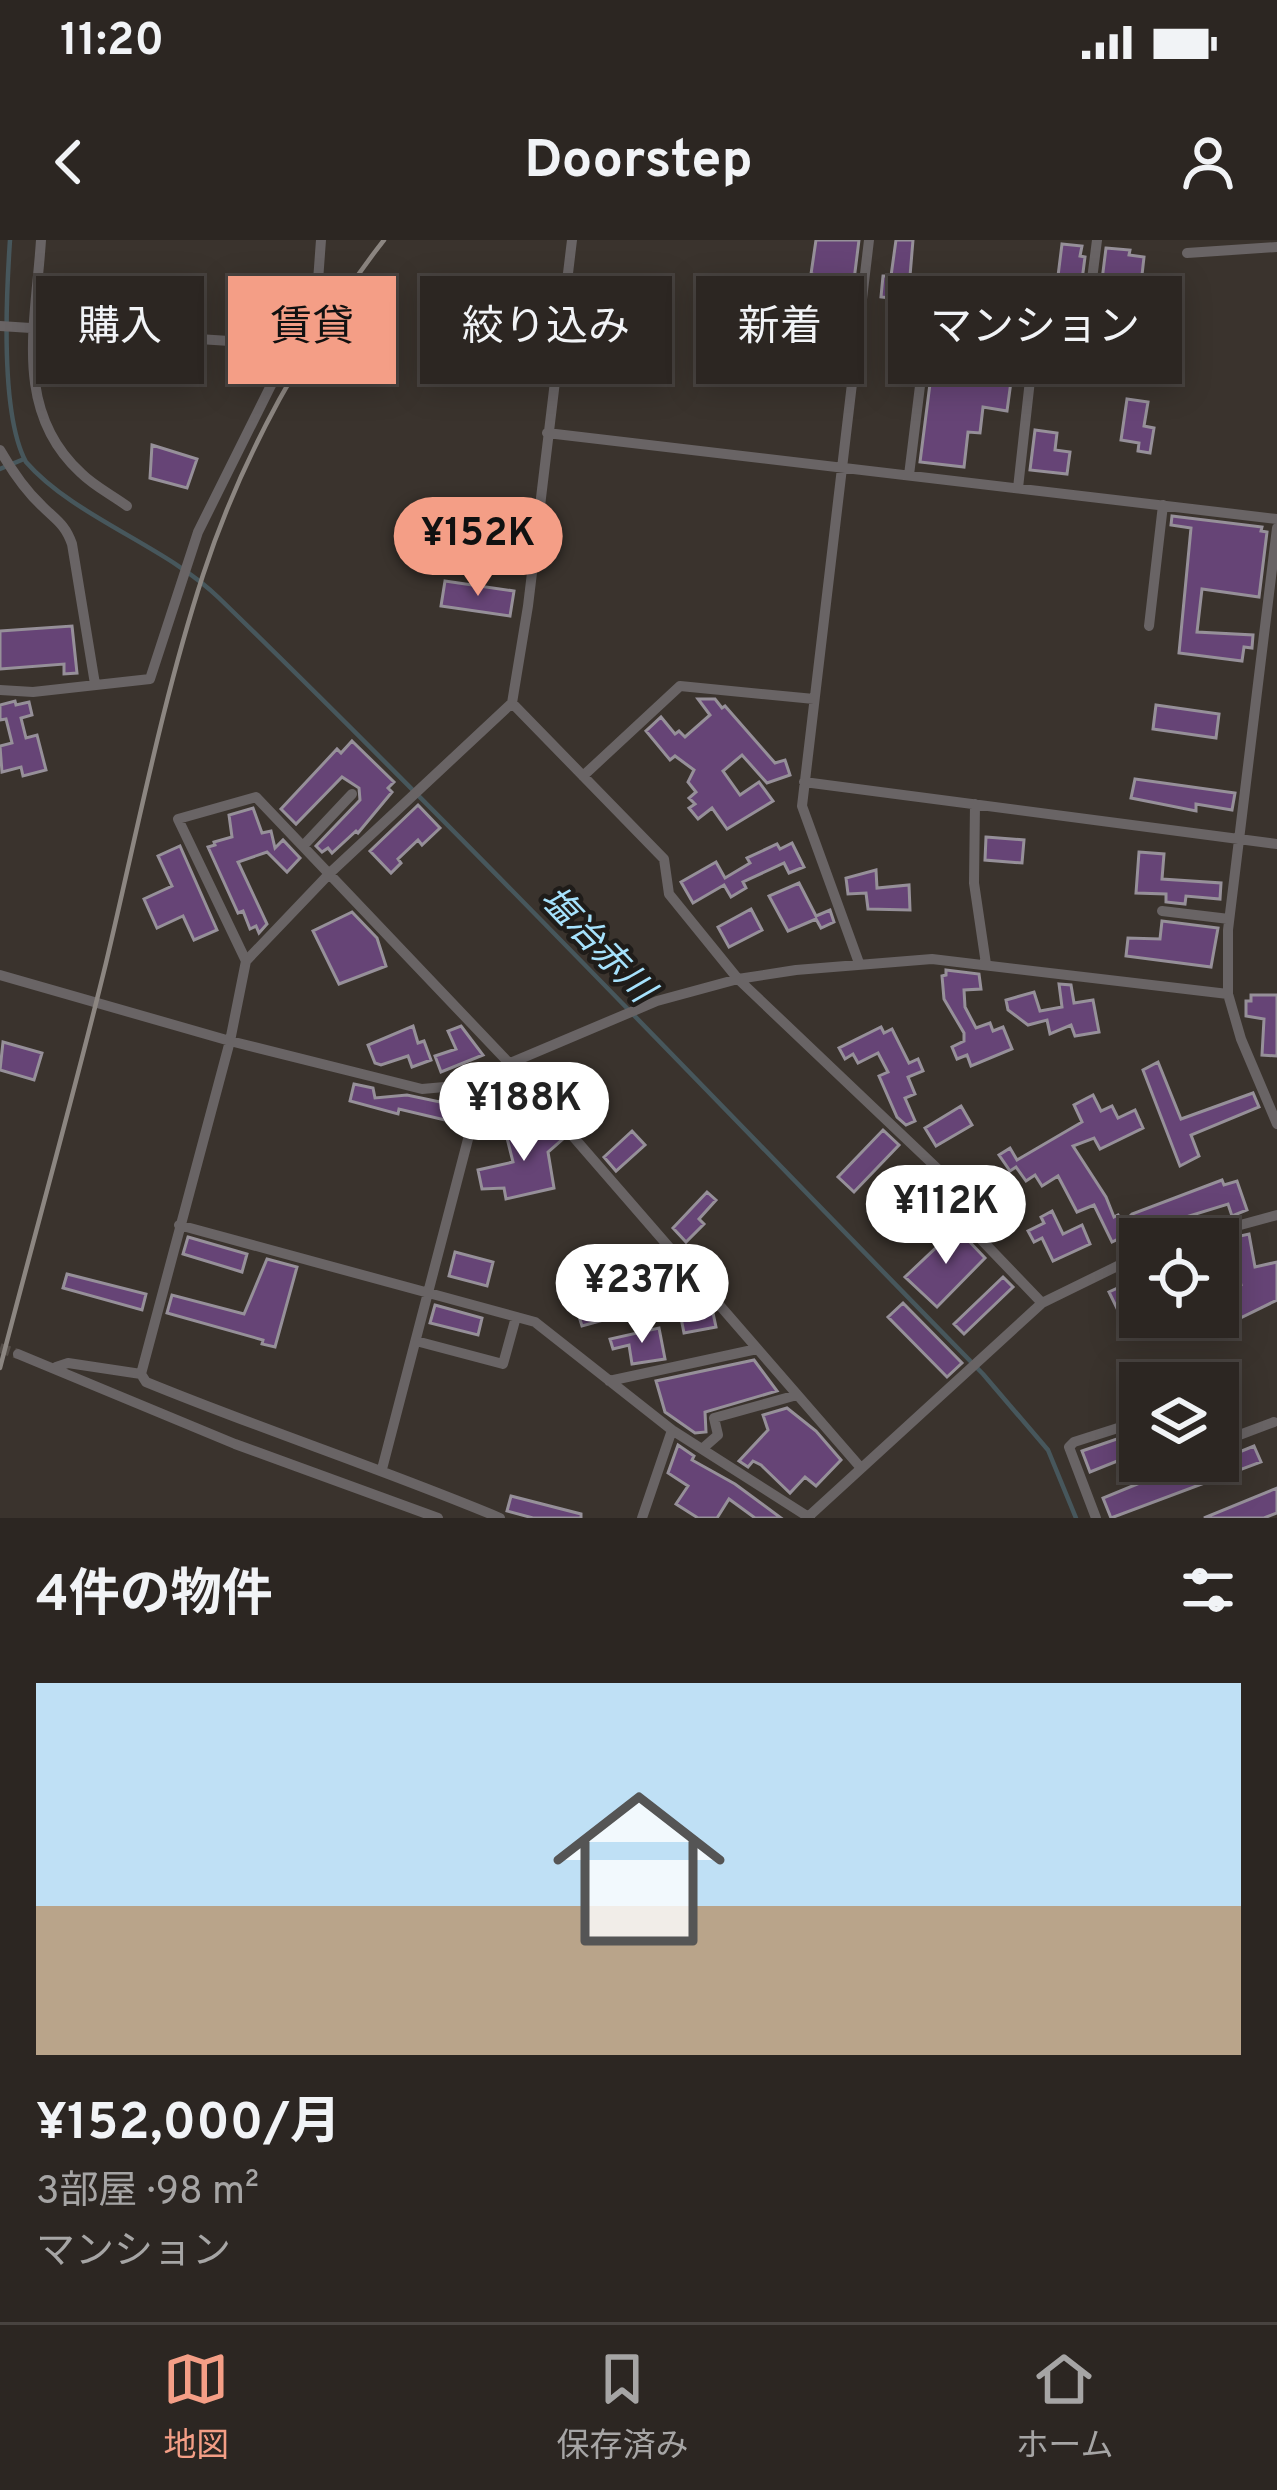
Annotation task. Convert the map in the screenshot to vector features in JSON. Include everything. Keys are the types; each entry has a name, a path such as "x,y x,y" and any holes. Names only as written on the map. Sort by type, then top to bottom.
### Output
{"street":[{"path":"41,240 33,389 56,444 81,474 128,506"},
{"path":"318,276 321,240"},
{"path":"500,1518 382,1469 256,1427 146,1382 141,1374 230,1041 246,961 331,872 512,703 572,240"},
{"path":"859,963 802,806 869,240"},
{"path":"1092,276 1097,240"},
{"path":"1187,253 1277,247"},
{"path":"0,326 228,341"},
{"path":"0,690 33,692 150,679 198,532 272,384"},
{"path":"909,475 920,384"},
{"path":"1018,488 1030,384"},
{"path":"547,433 1163,505 1277,524 1270,634 1229,920 1228,994 1241,1039 1277,1124"},
{"path":"0,450 16,477 64,523 73,544 95,684"},
{"path":"1149,626 1163,505"},
{"path":"583,776 680,686 814,699"},
{"path":"512,703 664,859 669,894 738,979 961,1191 971,1229 1042,1304"},
{"path":"804,782 1277,844"},
{"path":"304,845 352,794"},
{"path":"246,961 178,819 256,797 510,1064 861,1468"},
{"path":"975,804 974,883 986,964"},
{"path":"1162,911 1229,920"},
{"path":"0,975 230,1041 422,1089 456,1086 656,1001 738,979 859,963 932,958 1228,994"},
{"path":"382,1469 485,1074"},
{"path":"1239,1225 1277,1215"},
{"path":"179,1225 535,1322 672,1430 809,1518 1042,1304 1119,1266"},
{"path":"416,1341 503,1364 516,1317"},
{"path":"609,1381 757,1349"},
{"path":"18,1354 235,1444 438,1518"},
{"path":"56,1367 68,1363 141,1374"},
{"path":"702,1449 718,1436 714,1418 797,1395"},
{"path":"1239,1436 1276,1424"},
{"path":"1096,1518 1069,1448 1074,1442 1119,1428"},
{"path":"642,1518 672,1430"}],"building":[{"path":"816,240 859,240 854,276 811,274"},
{"path":"896,240 913,240 910,276 891,276"},
{"path":"1062,244 1082,246 1083,276 1058,276"},
{"path":"1106,248 1144,257 1142,276 1102,276"},
{"path":"883,276 888,276 888,298 881,297"},
{"path":"930,384 1011,384 1007,411 983,407 980,433 968,432 964,467 920,462"},
{"path":"1127,399 1148,402 1144,426 1154,428 1150,453 1138,451 1139,443 1121,440"},
{"path":"1035,430 1057,433 1055,450 1070,452 1067,474 1030,470"},
{"path":"152,445 197,459 187,488 150,478"},
{"path":"1172,516 1262,527 1267,532 1259,597 1202,589 1197,632 1253,635 1252,648 1244,647 1242,661 1179,653 1191,528 1171,525"},
{"path":"445,581 514,591 510,616 441,606"},
{"path":"72,626 77,673 64,674 64,664 0,669 0,631"},
{"path":"698,699 715,699 725,706 775,763 785,760 790,775 767,783 742,755 723,771 740,795 759,782 773,801 727,829 712,808 698,819 689,808 695,804 689,798 696,792 688,782 694,770 675,756 670,760 646,731 661,717 675,734 679,731 685,737 710,715"},
{"path":"15,701 16,705 29,702 32,715 21,718 26,738 37,735 46,770 23,776 21,767 2,772 0,746 12,743 6,719 0,720 0,705"},
{"path":"1156,705 1219,714 1216,738 1153,729"},
{"path":"352,741 394,782 388,788 392,792 358,833 332,853 328,848 322,852 316,846 360,800 359,788 342,777 296,824 281,809 337,749 341,753"},
{"path":"1135,779 1235,793 1232,810 1196,804 1196,811 1131,798"},
{"path":"418,805 440,828 422,845 418,840 391,873 370,851"},
{"path":"253,808 262,833 271,831 275,848 283,840 300,858 287,872 267,852 238,862 267,924 259,933 256,926 250,929 243,911 238,913 208,847 232,837 229,815"},
{"path":"986,837 1024,840 1022,863 985,860"},
{"path":"792,843 804,867 789,873 784,863 743,882 746,888 731,897 724,885 693,903 681,882 716,862 725,878 750,863 747,858 777,844 780,849"},
{"path":"180,846 217,930 194,940 183,916 157,928 144,899 172,886 158,856"},
{"path":"1139,852 1164,854 1162,879 1221,883 1220,899 1186,896 1185,904 1166,902 1166,894 1136,893"},
{"path":"876,870 877,888 909,885 910,910 868,909 866,893 848,894 846,878"},
{"path":"799,883 816,916 830,910 834,922 821,928 816,919 788,931 769,896"},
{"path":"751,909 762,930 729,947 718,927"},
{"path":"352,912 377,938 386,966 339,984 313,931"},
{"path":"1162,921 1218,928 1211,967 1126,956 1128,938 1160,939"},
{"path":"946,970 979,974 981,989 964,990 965,1007 976,1028 990,1023 993,1031 1003,1027 1012,1049 971,1066 967,1055 957,1059 952,1047 964,1041 964,1033 944,999"},
{"path":"1059,984 1071,985 1074,1003 1093,1000 1099,1032 1075,1036 1071,1025 1050,1034 1047,1020 1028,1025 1008,1010 1006,1000 1034,992 1040,1011 1062,1007"},
{"path":"1251,995 1277,995 1277,1056 1262,1055 1264,1019 1246,1016"},
{"path":"413,1026 431,1060 412,1067 408,1056 375,1063 368,1045"},
{"path":"461,1026 483,1055 441,1072 435,1056 456,1049 448,1031"},
{"path":"881,1027 884,1033 892,1029 909,1063 918,1059 923,1071 908,1077 915,1094 905,1098 915,1121 906,1125 897,1117 879,1076 888,1072 878,1053 858,1063 853,1054 845,1059 839,1048"},
{"path":"3,1042 42,1053 34,1080 0,1070"},
{"path":"1158,1062 1181,1119 1253,1093 1259,1107 1191,1135 1199,1156 1180,1166 1143,1070"},
{"path":"354,1084 373,1088 375,1098 407,1095 440,1102 441,1097 469,1095 463,1121 445,1120 350,1101"},
{"path":"1093,1095 1101,1111 1112,1106 1118,1118 1135,1110 1143,1128 1100,1149 1094,1138 1073,1146 1114,1217 1120,1218 1119,1239 1112,1242 1094,1205 1077,1212 1058,1176 1042,1186 1035,1175 1026,1181 1016,1167 1010,1171 999,1155 1010,1148 1017,1160 1082,1122 1074,1105"},
{"path":"961,1106 972,1125 936,1146 925,1128"},
{"path":"542,1124 546,1136 554,1130 563,1139 548,1152 554,1188 506,1199 504,1188 482,1189 478,1170 513,1162 506,1134"},
{"path":"883,1130 899,1145 854,1192 838,1177"},
{"path":"632,1131 645,1145 616,1171 604,1157"},
{"path":"1222,1180 1224,1185 1237,1181 1247,1210 1232,1216 1228,1204 1182,1218 1128,1218"},
{"path":"707,1192 716,1200 699,1219 704,1224 686,1242 673,1228"},
{"path":"1052,1211 1063,1234 1082,1225 1090,1244 1053,1261 1042,1238 1034,1242 1028,1231 1044,1223 1041,1217"},
{"path":"960,1225 985,1258 937,1307 905,1277"},
{"path":"1249,1234 1255,1267 1277,1262 1277,1300 1239,1319 1241,1285 1239,1236"},
{"path":"188,1237 247,1254 242,1272 183,1254"},
{"path":"455,1252 493,1262 487,1286 449,1276"},
{"path":"267,1259 297,1267 275,1347 167,1313 172,1295 244,1314"},
{"path":"67,1274 146,1294 142,1310 63,1288"},
{"path":"1003,1277 1013,1287 964,1334 954,1324"},
{"path":"1119,1287 1119,1312 1109,1292"},
{"path":"626,1295 628,1306 620,1308 622,1315 582,1326 577,1310"},
{"path":"705,1303 716,1327 684,1333 679,1308"},
{"path":"903,1303 962,1363 947,1377 888,1317"},
{"path":"435,1305 482,1318 478,1335 430,1323"},
{"path":"659,1328 665,1359 632,1364 629,1345 613,1349 610,1339"},
{"path":"754,1360 777,1391 705,1412 706,1432 695,1433 665,1412 656,1381"},
{"path":"787,1408 841,1460 816,1486 805,1477 790,1493 761,1465 753,1461 748,1467 739,1461 768,1430 763,1415"},
{"path":"1119,1438 1119,1460 1090,1472 1082,1451"},
{"path":"678,1445 694,1456 692,1460 781,1518 755,1518 729,1499 717,1518 698,1518 676,1504 688,1486 668,1473"},
{"path":"1254,1446 1261,1462 1239,1470 1239,1452"},
{"path":"1142,1482 1207,1482 1111,1518 1103,1498"},
{"path":"1277,1488 1277,1513 1264,1518 1204,1518"},
{"path":"511,1496 581,1514 581,1518 533,1518 507,1511"}],"waterway":[{"name":"塩冶赤川","path":"10,240 8,386 26,462 69,499 197,579 412,790 983,1374 1048,1450 1076,1518"},
{"name":"塩冶赤川","path":"0,469 24,459"}],"tunnel":[{"path":"0,1348 18,1354"}],"railway":[{"path":"0,1368 93,1014 162,719 203,575 237,486 279,400 329,317 384,240"}]}
